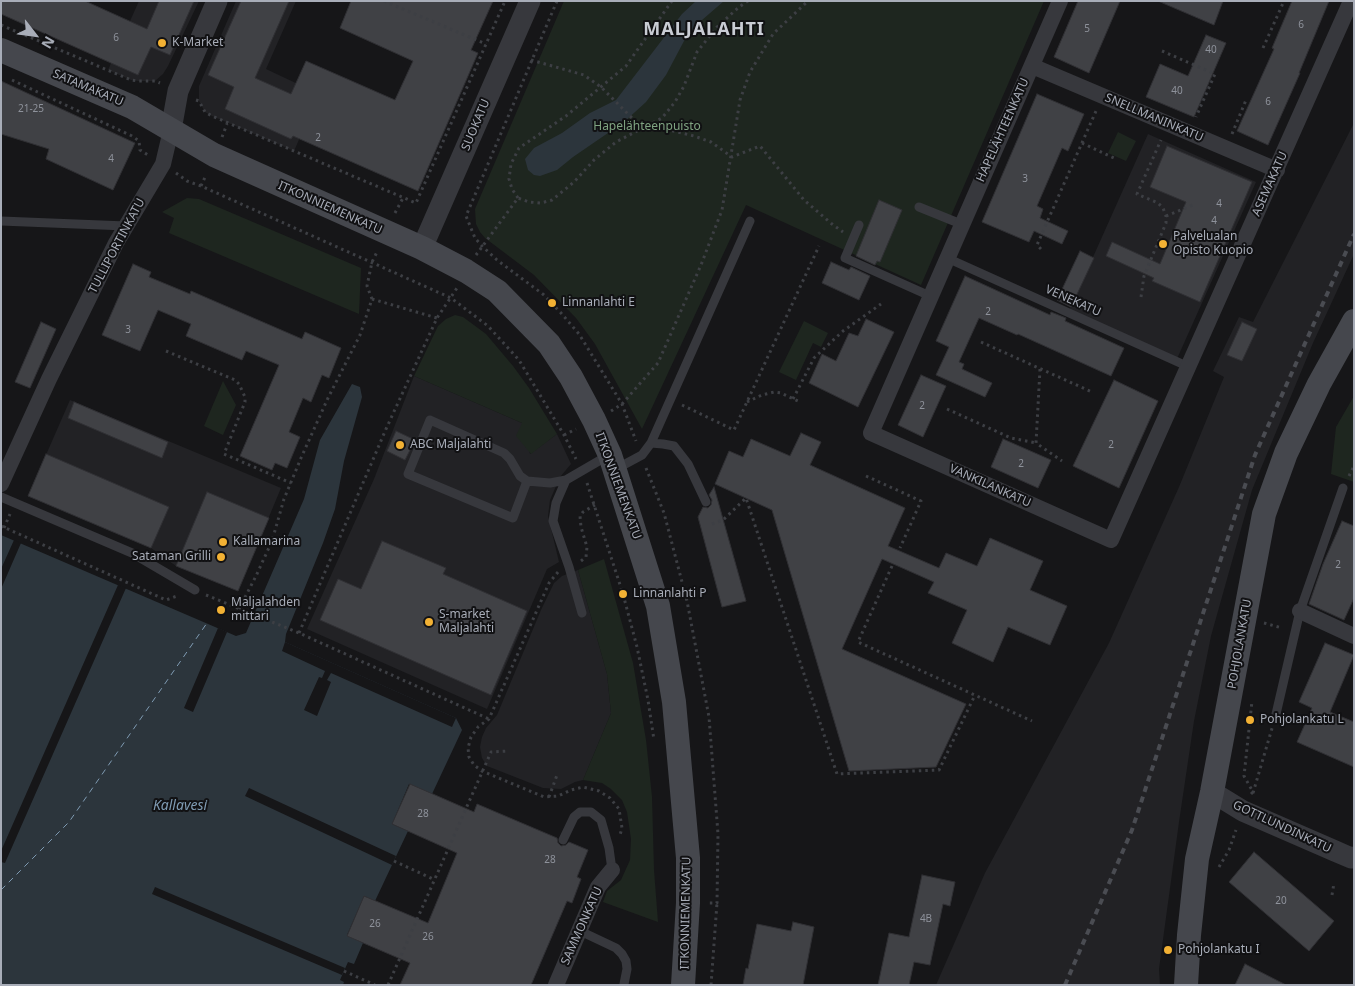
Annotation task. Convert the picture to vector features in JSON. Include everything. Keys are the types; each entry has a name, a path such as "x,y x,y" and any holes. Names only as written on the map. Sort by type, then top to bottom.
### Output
{"main road":[{"name":"SATAMAKATU","path":"1,50 132,107 171,130"},
{"name":"ITKONNIEMENKATU","path":"171,130 214,155 422,248 497,291 549,344 576,385 594,420 612,463 658,606 674,702 688,858 684,985"},
{"name":"POHJOLANKATU","path":"1186,985 1197,859 1212,792 1264,514 1286,453 1319,384 1354,321"}],"street":[{"name":"TULLIPORTINKATU","path":"1,484 54,370 126,226 163,164 178,91 216,1"},
{"name":"SUOKATU","path":"422,248 530,1"},
{"name":"HAPELÄHTEENKATU","path":"946,258 1060,1"},
{"name":"ASEMAKATU","path":"1188,367 1351,1"},
{"name":"SNELLMANINKATU","path":"1032,66 1277,170"},
{"name":"VANKILANKATU","path":"946,258 871,433 1111,540 1188,367"},
{"path":"1300,610 1354,636"},
{"name":"GOTTLUNDINKATU","path":"1212,792 1243,811 1353,863"},
{"name":"SAMMONKATU","path":"556,985 598,887 612,870"}],"lane":[{"path":"918,206 961,224"},
{"path":"1,221 126,226"},
{"path":"527,481 513,518 408,474 430,420 504,453 520,476 527,481 538,484 566,480 612,463 642,455 652,443 750,221"},
{"path":"860,225 845,258 930,296"},
{"name":"VENEKATU","path":"946,258 1188,367"},
{"path":"652,443 674,446 688,464 706,502"},
{"path":"566,480 556,503 553,521 582,613"},
{"path":"1276,714 1300,610 1343,488"},
{"path":"1,497 132,553 194,590"},
{"path":"562,840 574,817 580,812 591,812 601,820 609,848 612,870"},
{"path":"580,931 616,948 622,954 626,961 624,984"}],"path":[{"path":"384,1 486,44"},
{"path":"198,101 205,112 212,116 416,203 505,1"},
{"path":"466,216 557,1"},
{"path":"671,1 626,66 566,116 519,148 511,164 510,179 512,189 518,198 529,202 542,203 552,200 616,142 662,118 675,102 684,86 689,68 697,52 717,27 748,1"},
{"path":"622,404 658,363 701,265 722,210 740,100 750,72 773,34 808,1"},
{"path":"1263,48 1284,1"},
{"path":"1,24 131,80 138,82 155,81"},
{"path":"1162,51 1215,74 1196,119"},
{"path":"531,60 584,75 616,100 636,122 711,142 732,157"},
{"path":"10,79 132,136 139,141 140,150"},
{"path":"1232,135 1246,100"},
{"path":"1041,249 1037,245 1096,111"},
{"path":"1141,297 1144,276 1166,223 1166,216 1163,208 1158,203 1137,194 1161,140"},
{"path":"1082,144 1114,158 1116,156"},
{"path":"732,157 760,146 804,200 832,224 854,238"},
{"path":"482,246 518,198"},
{"path":"1166,216 1193,205"},
{"path":"671,400 734,430 819,246"},
{"path":"239,608 272,540 284,499 328,398 360,334 372,299 367,286 372,262"},
{"path":"299,633 386,429 437,318 450,298"},
{"path":"372,299 437,318"},
{"path":"793,399 814,358 843,331 880,304"},
{"path":"981,342 1092,392"},
{"path":"166,351 235,380 239,384 245,397 245,402 224,454 291,483"},
{"path":"1036,443 1040,369"},
{"path":"746,403 762,395 774,392 781,393 798,401"},
{"path":"947,409 1011,438 1036,443 1062,461"},
{"path":"866,476 921,501 900,548"},
{"path":"712,524 723,520 746,498 837,774 939,770 975,695"},
{"path":"595,505 580,516 587,547 586,557 580,562 558,572 548,583 489,719 478,727 471,737 468,748 469,757 482,772 544,797 558,796 583,787 599,791 610,798 619,809 622,828 618,842"},
{"path":"1,526 166,600 194,590 299,633 489,719"},
{"path":"892,566 858,642 1032,721"},
{"path":"1261,622 1295,633"},
{"path":"1252,701 1244,776 1253,792"},
{"path":"1217,874 1219,864 1229,850 1243,811 1253,792 1276,714"},
{"path":"388,985 491,752 508,750"},
{"path":"549,797 557,775"},
{"path":"394,861 435,880"},
{"path":"1332,895 1334,883"},
{"path":"711,985 717,903"},
{"path":"344,971 375,985"}],"shaded area":[{"path":"139,1 199,1 168,66 155,81 131,80 108,70"},
{"path":"236,1 296,1 266,69 319,94 294,151 212,116 205,112 199,101 199,86"},
{"path":"1354,123 1354,254 1313,343 1252,490 1211,636 1194,721 1179,822 1159,969 1160,985 936,985 985,873 1109,643 1179,487 1224,377 1213,371 1239,317 1253,322"},
{"name":"Palvelualan Opisto Kuopio","path":"1148,134 1256,182 1176,361 1068,313"},
{"path":"414,376 522,423 530,454 557,434 571,464 560,477 550,500 548,516 559,562 547,569 487,709 307,629 374,479"},
{"path":"70,400 281,488 238,591 176,566 151,548 28,496"},
{"path":"578,570 607,674 611,713 583,780 561,789 543,788 487,766 482,758 480,747 486,728 497,715 554,583 562,576"}],"green space":[{"name":"Hapelähteenpuisto","path":"564,1 1044,1 921,285 746,205 642,429 595,344 576,318 534,275 485,238 476,224 475,209"},
{"path":"1118,132 1136,141 1126,161 1108,153"},
{"path":"187,198 199,199 361,268 359,314 169,233 174,218 162,212"},
{"path":"455,315 463,317 486,334 529,388 557,434 531,454 516,436 522,423 414,376 438,326 446,319"},
{"path":"804,321 828,333 821,347 813,343 796,380 779,372"},
{"path":"223,381 236,405 223,435 204,426"},
{"path":"1354,396 1354,482 1331,474 1336,427"},
{"path":"604,559 633,663 646,740 652,797 654,870 658,922 603,902 607,891 621,880 630,860 631,839 627,812 622,800 611,789 602,783 583,780 611,713 607,674 578,570"}],"water":[{"path":"696,1 724,1 702,20 684,41 666,75 646,102 624,122 557,170 540,176 534,175 528,170 525,159 534,148 562,133 590,113 616,100 682,14"},
{"name":"Kallavesi","path":"352,384 360,387 362,397 344,461 335,509 286,634 285,642 456,718 462,730 432,794 409,784 392,824 408,831 375,901 364,896 347,935 363,943 354,964 348,962 340,980 344,982 343,985 1,985 1,535 236,636 246,633 304,499 320,440"}],"pier":[{"path":"14,540 21,543 1,589 1,569"},
{"path":"118,585 126,588 5,863 1,862 1,851"},
{"path":"218,628 227,632 193,712 184,708"},
{"path":"285,642 456,718 452,727 331,673 327,680 331,682 317,716 304,710 319,677 322,678 325,671 282,651"},
{"path":"249,788 396,856 392,865 245,796"},
{"path":"155,887 345,968 342,975 152,894"}],"building":[{"path":"1,1 85,1 147,29 159,1 194,1 170,55 151,47 138,75 1,14"},
{"path":"241,1 289,1 255,78 291,94 306,61 395,100 413,61 340,28 351,1 493,1 471,50 478,53 418,191 293,136 291,139 225,109 234,87 208,75"},
{"path":"1078,1 1120,1 1089,73 1054,57"},
{"path":"1158,1 1223,1 1214,25"},
{"path":"1292,1 1329,1 1268,145 1237,131 1274,49 1272,48"},
{"path":"1206,35 1226,43 1194,117 1146,97 1160,64 1188,76"},
{"path":"1,81 135,143 113,190 46,159 49,149 1,134"},
{"path":"1037,94 1084,114 1068,151 1062,148 1037,206 1043,209 1040,218 1068,231 1062,244 1034,231 1029,242 982,222"},
{"path":"1167,146 1252,182 1200,302 1152,281 1154,278 1106,256 1112,242 1160,264 1186,202 1150,187"},
{"path":"879,200 902,210 880,262 877,261 875,265 856,256"},
{"path":"1080,251 1094,258 1071,307 1057,300"},
{"path":"831,262 849,270 851,267 870,276 859,300 822,283"},
{"path":"133,264 151,272 149,277 190,294 191,291 302,339 305,332 341,348 329,378 322,375 311,402 303,398 289,432 300,437 287,468 275,463 272,470 240,456 279,365 246,351 242,360 186,336 191,324 158,310 140,351 102,335"},
{"path":"965,276 1050,315 1051,312 1066,318 1065,321 1124,348 1111,376 979,318 959,362 964,364 962,369 992,383 985,397 936,375 949,347 936,341"},
{"path":"866,319 894,332 858,407 809,383 822,354 836,361 849,333 858,336"},
{"path":"41,322 56,329 30,388 15,382"},
{"path":"1242,322 1257,329 1242,361 1227,355"},
{"path":"921,375 946,386 923,437 898,425"},
{"path":"1114,380 1158,401 1119,488 1073,466"},
{"path":"74,402 168,442 162,458 68,418"},
{"path":"396,431 415,440 405,460 387,451"},
{"path":"801,433 821,442 810,465 905,508 888,546 939,568 946,553 977,566 990,538 1043,561 1030,590 1067,606 1050,645 1008,627 993,662 952,643 967,610 928,593 934,582 882,559 842,649 966,704 936,767 849,771 772,510 715,484 729,451 743,457 751,439 790,456"},
{"path":"1003,439 1051,460 1038,488 991,467"},
{"path":"46,454 169,507 151,548 28,496"},
{"path":"714,487 746,601 722,607 698,517 703,507 708,508 711,505 712,500 709,495"},
{"name":"Kallamarina","path":"207,492 269,518 238,591 176,566"},
{"path":"1342,521 1354,526 1354,598 1344,620 1309,604 1323,564"},
{"path":"382,541 446,568 443,574 527,611 491,695 320,620 338,579 361,589"},
{"path":"1325,643 1354,655 1330,712 1354,722 1354,767 1297,742 1312,708 1299,702"},
{"path":"410,784 474,812 477,804 557,838 561,846 569,842 588,850 577,877 581,879 572,903 567,901 531,985 400,985 410,963 347,936 364,896 428,923 457,853 392,824"},
{"path":"1254,852 1334,921 1309,951 1229,882"},
{"path":"922,875 955,882 950,906 943,904 930,965 914,962 909,985 878,985 889,933 909,937"},
{"path":"793,922 814,927 803,985 743,985 757,924 791,931"},
{"path":"1245,964 1286,985 1235,985"}],"ferry route":[{"path":"1,890 69,822 207,623"}],"railway":[{"path":"1065,985 1132,830 1255,455 1354,234"}],"place":[{"name":"K-Market","path":"162,43"},
{"name":"Palvelualan Opisto Kuopio","path":"1163,244"},
{"name":"Linnanlahti E","path":"552,303"},
{"name":"ABC Maljalahti","path":"400,445"},
{"name":"Kallamarina","path":"223,542"},
{"name":"Sataman Grilli","path":"221,557"},
{"name":"Linnanlahti P","path":"623,594"},
{"name":"Maljalahden mittari","path":"221,610"},
{"name":"S-market Maljalahti","path":"429,622"},
{"name":"Pohjolankatu L","path":"1250,720"},
{"name":"Pohjolankatu I","path":"1168,950"}],"district":[{"name":"MALJALAHTI","path":"704,30"}]}
